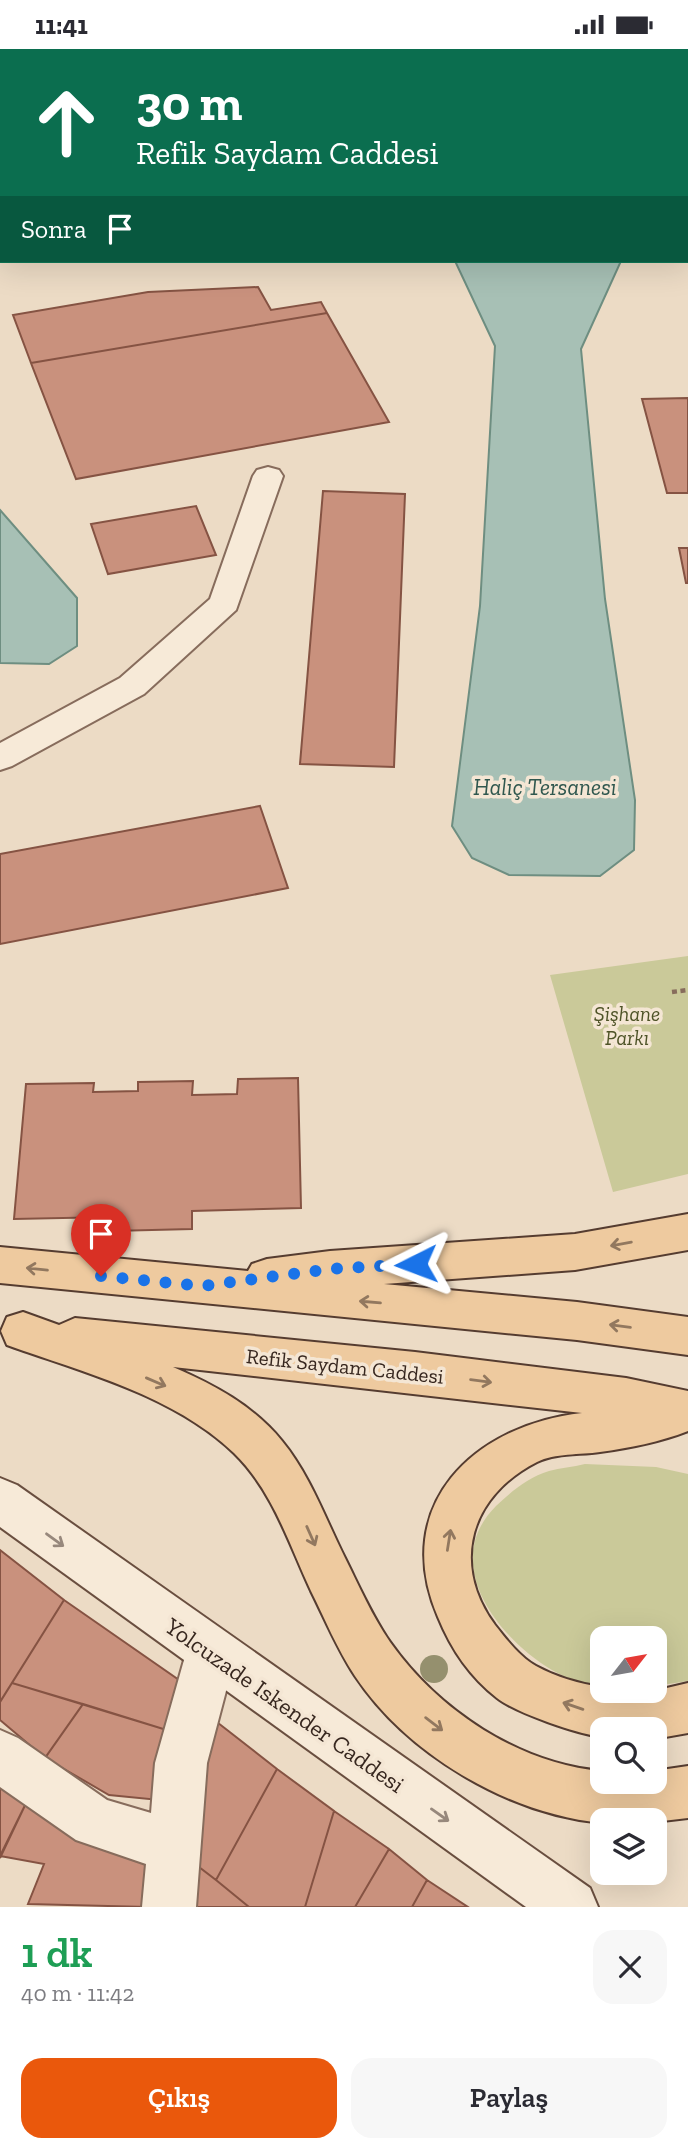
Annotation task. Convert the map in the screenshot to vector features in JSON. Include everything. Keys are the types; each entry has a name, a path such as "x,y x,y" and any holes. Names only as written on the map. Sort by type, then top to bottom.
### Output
{"main road":[{"path":"202,1286 330,1269 575,1252 688,1233"},
{"path":"0,1265 577,1321 688,1336"},
{"path":"12,1330 182,1393 221,1413 253,1441 287,1482 328,1574 377,1667 415,1710 462,1745 514,1772 557,1788 597,1797 650,1798 688,1793"},
{"name":"Refik Saydam Caddesi","path":"12,1330 626,1398 688,1412"},
{"path":"688,1412 634,1426 547,1438 522,1447 498,1461 470,1484 454,1515 447,1542 447,1573 454,1605 475,1641 516,1682 577,1709 589,1711 624,1716 688,1708"}],"street":[{"path":"0,758 132,686 225,603 268,477"},
{"name":"Yolcuzade Iskender Caddesi","path":"0,1500 543,1899"},
{"path":"169,1907 181,1763 211,1653"},
{"path":"0,1756 93,1822 175,1847"}],"path":[{"path":"672,992 688,990"}],"green space":[{"name":"Şişhane Parkı","path":"688,956 688,1174 613,1192 550,975"},
{"path":"585,1464 656,1467 688,1474 688,1681 667,1684 667,1626 590,1626 590,1685 552,1670 532,1656 512,1639 496,1619 482,1597 474,1575 473,1551 480,1528 496,1506 514,1490 549,1471"}],"water":[{"name":"Haliç Tersanesi","path":"456,263 620,263 581,349 605,599 635,800 634,850 600,876 509,875 472,858 452,826 480,606 495,346"},
{"path":"0,510 77,598 77,646 49,664 0,663"}],"building":[{"path":"258,287 271,310 321,302 327,313 31,363 13,315 148,292"},
{"path":"327,313 389,422 76,479 31,363"},
{"path":"688,398 688,493 667,493 642,399"},
{"path":"323,491 405,494 394,767 300,764"},
{"path":"196,506 216,555 108,574 91,524"},
{"path":"679,548 688,548 688,583 686,583"},
{"path":"260,806 288,888 0,944 0,854"},
{"path":"298,1078 301,1208 192,1211 192,1229 112,1231 112,1217 14,1219 26,1084 94,1083 93,1092 138,1091 138,1082 193,1081 192,1095 237,1094 238,1079"},
{"path":"0,1550 64,1600 0,1702"},
{"path":"64,1600 179,1680 173,1732 12,1683"},
{"path":"12,1683 83,1704 45,1758 0,1720 0,1702"},
{"path":"83,1704 173,1732 169,1801 109,1795 45,1758"},
{"path":"213,1719 277,1769 216,1880 186,1857"},
{"path":"277,1769 334,1811 305,1907 249,1907 216,1880"},
{"path":"0,1780 28,1799 0,1858"},
{"path":"28,1799 154,1865 148,1907 28,1904 44,1864 0,1856"},
{"path":"334,1811 389,1849 355,1907 305,1907"},
{"path":"389,1849 427,1880 412,1907 355,1907"},
{"path":"186,1857 216,1880 249,1907 177,1907"},
{"path":"427,1880 468,1907 412,1907"}],"route":[{"path":"101,1276 202,1286 330,1269 416,1264"}]}
